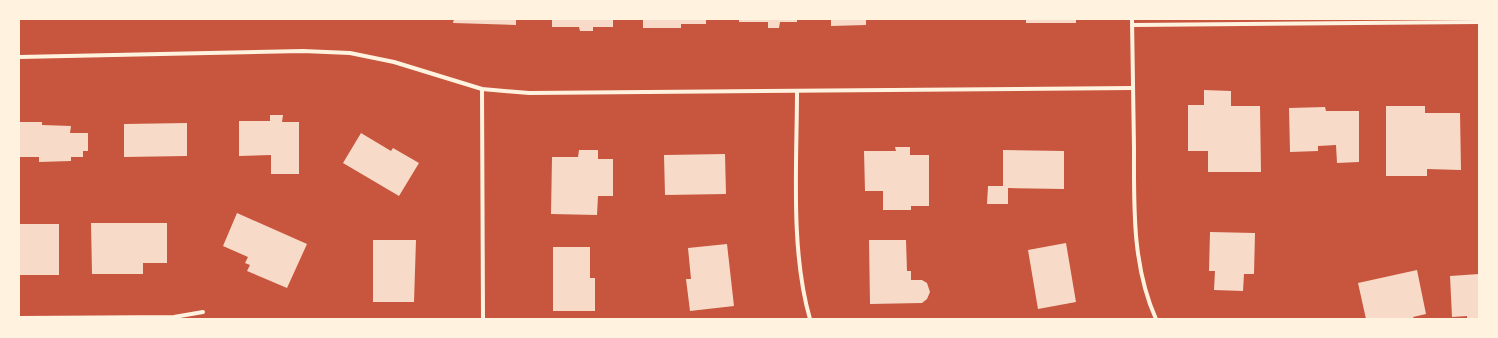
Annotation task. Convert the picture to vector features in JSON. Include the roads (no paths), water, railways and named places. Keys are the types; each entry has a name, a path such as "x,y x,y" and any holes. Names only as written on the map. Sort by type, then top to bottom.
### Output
{"street":[{"path":"1132,19 1134,192 1137,255 1156,319"},
{"path":"1132,25 1479,22"},
{"path":"19,56 304,51 350,53 394,62 482,89 529,93 1133,88"},
{"path":"482,89 483,319"},
{"path":"797,91 797,214 800,265 810,319"},
{"path":"19,318 160,317 203,312"}]}
